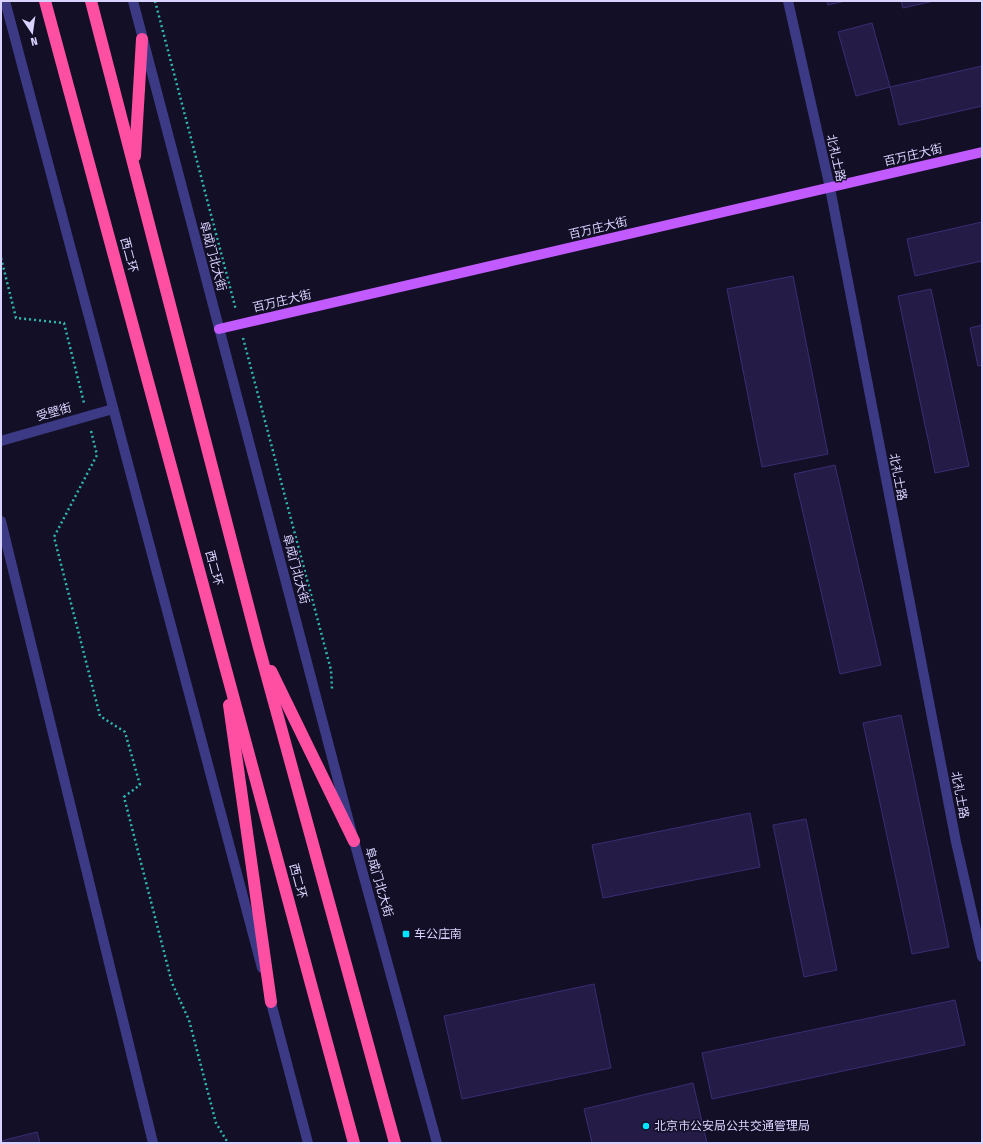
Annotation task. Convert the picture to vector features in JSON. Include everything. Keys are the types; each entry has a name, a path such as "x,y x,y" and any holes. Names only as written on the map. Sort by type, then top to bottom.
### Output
{"highway":[{"name":"西二环","path":"45,1 354,1143"},
{"name":"西二环","path":"91,1 258,644 395,1143"},
{"path":"135,167 142,39"},
{"path":"258,644 354,841"},
{"path":"222,654 271,1002"}],"main road":[{"name":"百万庄大街","path":"220,329 982,152"}],"street":[{"path":"5,1 308,1143"},
{"name":"阜成门北大街","path":"133,1 354,841 436,1143"},
{"name":"北礼士路","path":"788,1 830,188 956,842 982,957"},
{"name":"受壁街","path":"1,441 113,409"},
{"path":"1,521 153,1143"}],"path":[{"path":"155,1 331,670 332,692"},
{"path":"1,258 16,318 64,323 97,455 54,537 100,716 125,732 140,785 124,798 172,983 189,1020 216,1123 228,1143"}],"building":[{"path":"827,1 845,1 828,5"},
{"path":"901,1 934,1 903,8"},
{"path":"872,23 890,87 856,96 838,32"},
{"path":"982,66 982,106 899,125 890,87"},
{"path":"982,222 982,261 915,276 907,239"},
{"path":"793,276 828,454 762,467 727,289"},
{"path":"931,289 969,466 935,473 898,296"},
{"path":"982,325 982,365 978,366 970,328"},
{"path":"835,465 881,665 840,674 794,474"},
{"path":"901,715 949,947 912,954 863,723"},
{"path":"750,813 760,867 603,898 592,845"},
{"path":"806,819 837,970 804,977 773,825"},
{"path":"594,984 611,1068 462,1099 444,1016"},
{"path":"955,1000 965,1045 712,1099 702,1053"},
{"name":"北京市公安局公共交通管理局","path":"693,1083 707,1143 592,1143 584,1109"},
{"path":"37,1132 40,1143 1,1143 1,1141"}],"place":[{"name":"车公庄南","path":"406,934"},
{"name":"北京市公安局公共交通管理局","path":"646,1126"}]}
